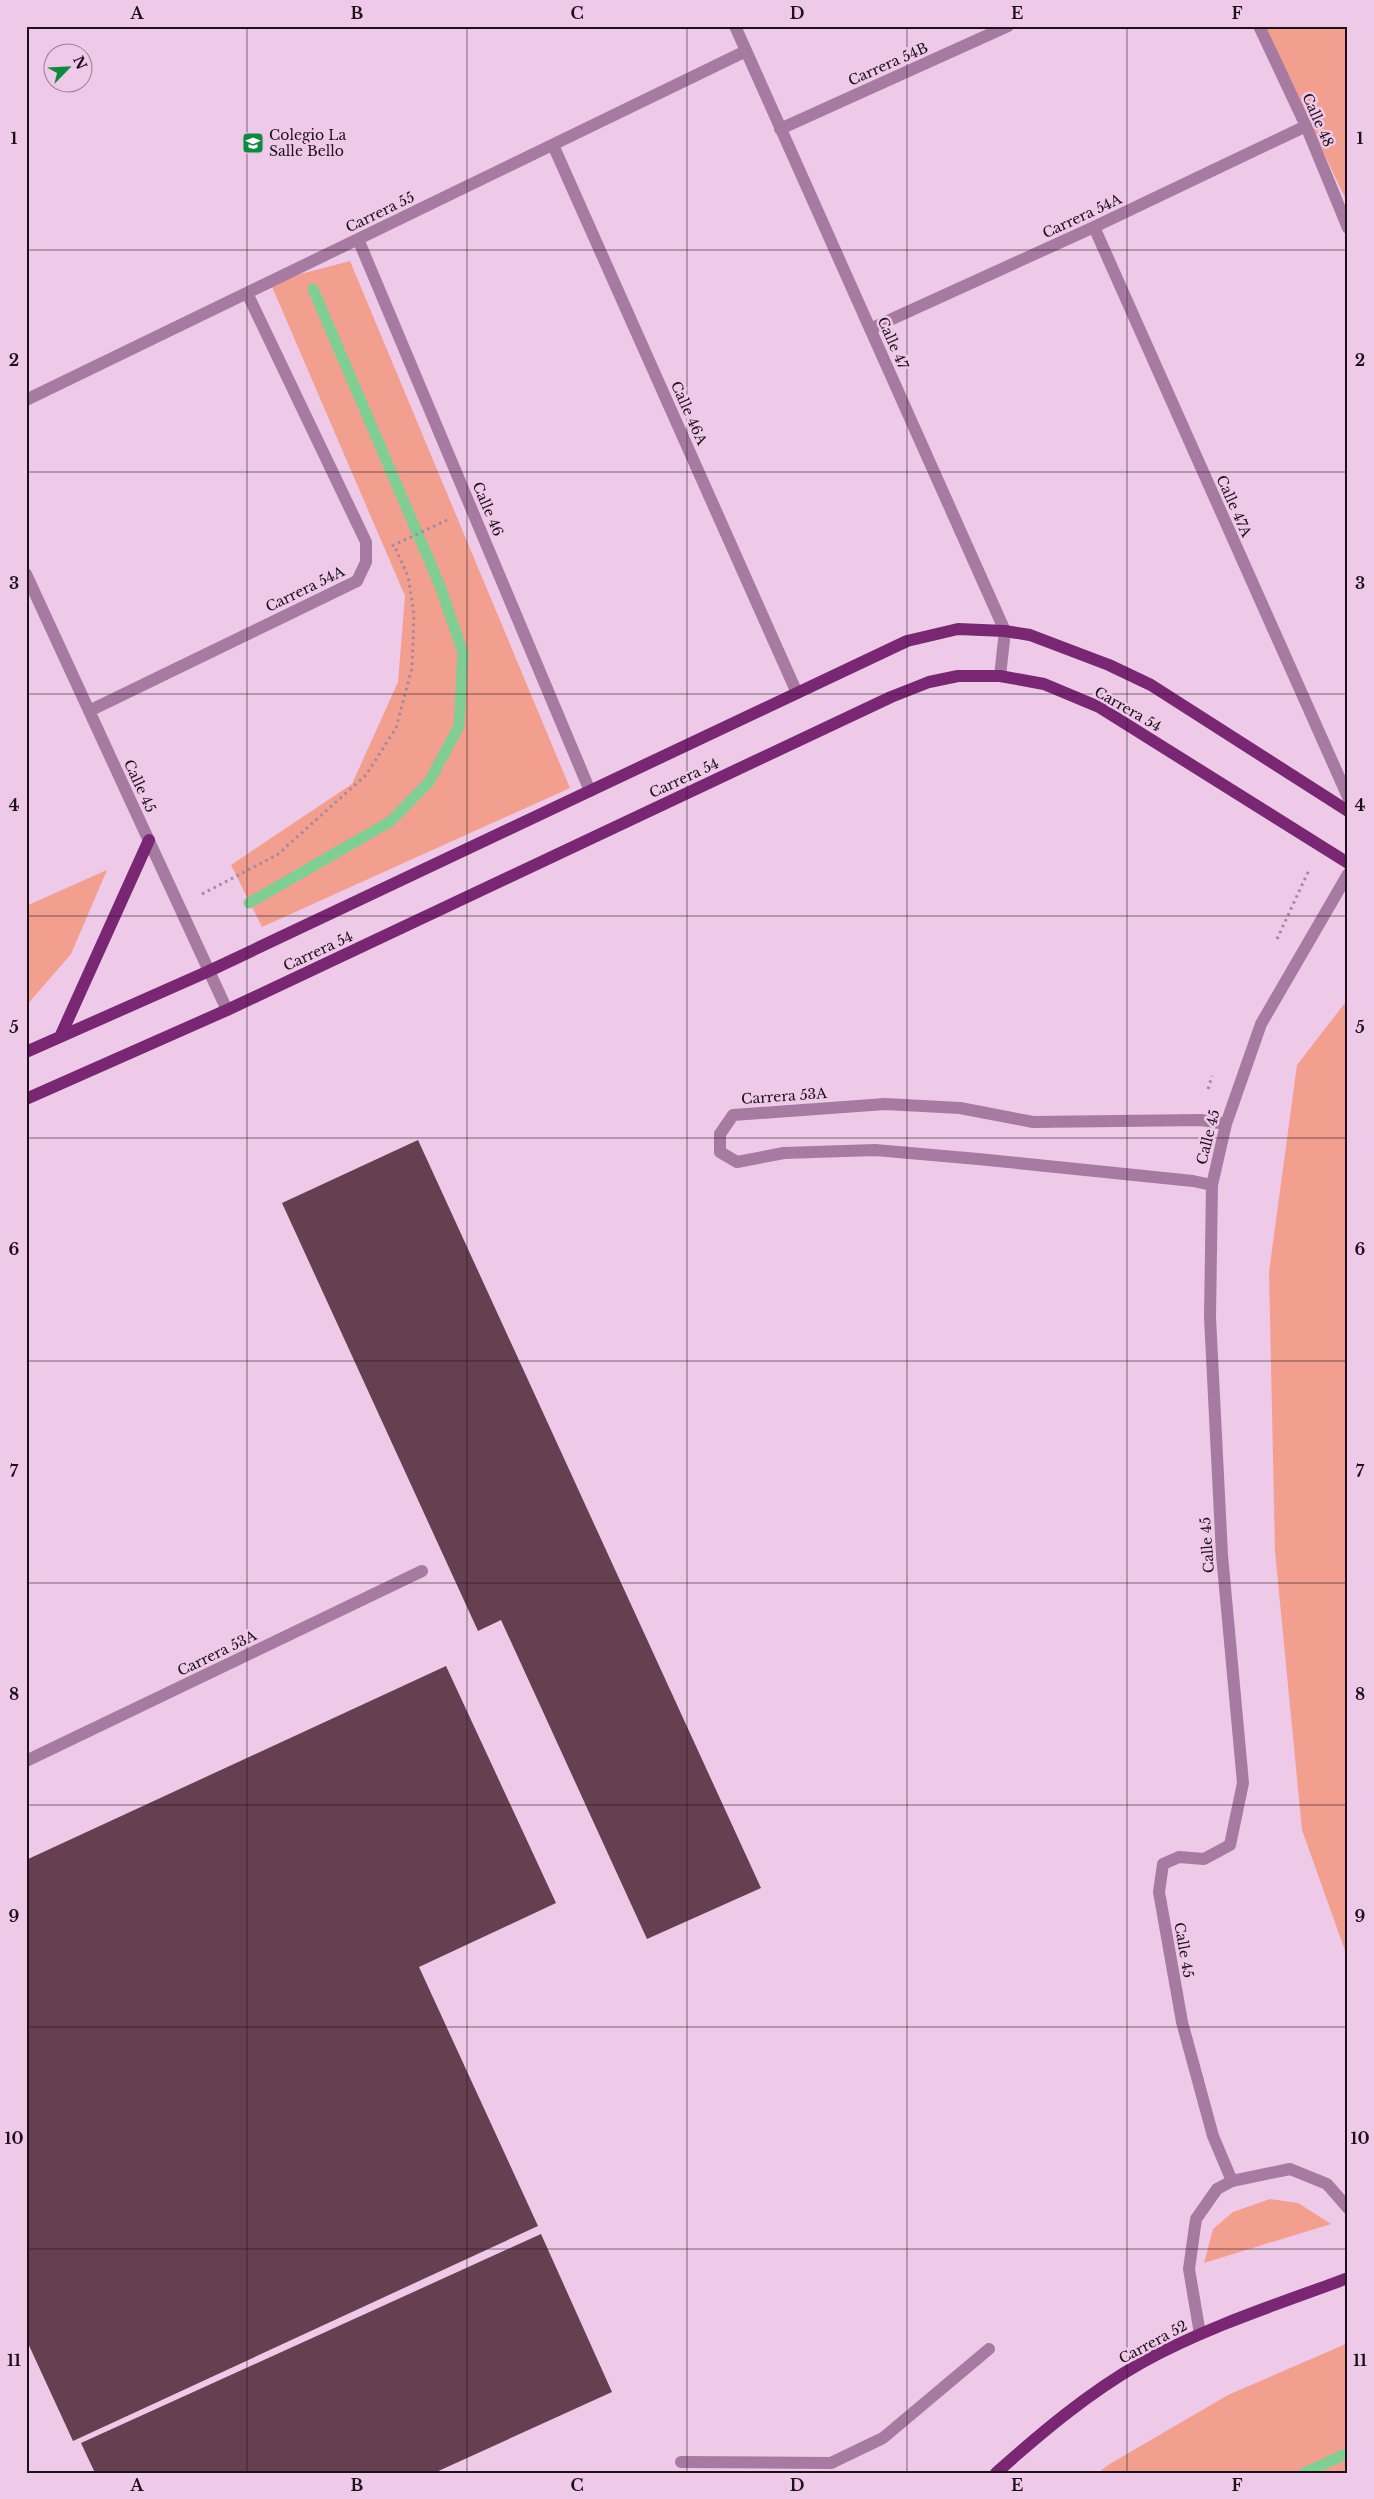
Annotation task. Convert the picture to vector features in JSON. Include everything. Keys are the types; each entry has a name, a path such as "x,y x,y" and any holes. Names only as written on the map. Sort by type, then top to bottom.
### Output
{"main road":[{"name":"Carrera 54","path":"26,1052 209,971 907,641 958,629 1005,630 1030,635 1109,665 1151,685 1348,811"},
{"name":"Carrera 54","path":"26,1099 227,1010 891,697 929,682 958,676 1000,676 1044,684 1099,707 1348,863"},
{"path":"60,1036 149,840"},
{"name":"Carrera 52","path":"996,2473 1083,2400 1141,2364 1200,2334 1348,2278"}],"street":[{"name":"Calle 47","path":"735,26 1005,630"},
{"name":"Carrera 54B","path":"780,129 1008,26"},
{"name":"Calle 48","path":"1259,26 1306,126 1348,228"},
{"name":"Carrera 55","path":"26,400 746,51"},
{"name":"Carrera 54A","path":"870,329 1094,228 1306,126"},
{"name":"Calle 46A","path":"553,145 796,693"},
{"name":"Calle 47A","path":"1094,228 1343,774 1348,797"},
{"name":"Calle 46","path":"358,239 590,791"},
{"name":"Carrera 54A","path":"89,711 358,581 366,562 366,542 247,293"},
{"name":"Calle 45","path":"26,574 227,1010"},
{"path":"1000,676 1005,630"},
{"name":"Calle 45","path":"1232,2180 1213,2136 1182,2022 1158,1892 1163,1864 1179,1857 1204,1859 1230,1845 1243,1783 1222,1556 1210,1317 1212,1186 1226,1124 1261,1024 1348,874"},
{"name":"Carrera 53A","path":"1212,1186 1183,1180 978,1158 875,1150 784,1153 737,1162 720,1152 720,1134 733,1115 885,1104 960,1108 1033,1122 1201,1120 1226,1124"},
{"name":"Carrera 53A","path":"26,1762 422,1571"},
{"path":"1200,2334 1189,2269 1196,2219 1216,2189 1232,2180 1290,2169 1326,2184 1348,2208"},
{"path":"681,2462 831,2463 883,2438 989,2349"}],"path":[{"path":"179,905 277,855 366,775 396,728 412,668 414,614 408,576 394,545 441,523"}],"shaded area":[{"path":"1263,26 1348,26 1348,204"},
{"path":"350,261 570,788 262,927 231,865 352,784 398,682 405,596 270,282"},
{"path":"107,870 71,954 26,1006 26,906"},
{"path":"1348,999 1348,1959 1302,1830 1275,1551 1269,1272 1297,1065"},
{"path":"1270,2199 1298,2203 1331,2224 1204,2263 1213,2229 1233,2212"},
{"path":"1348,2343 1348,2473 1098,2473 1108,2465 1228,2395"}],"building":[{"path":"418,1140 761,1888 647,1939 501,1620 478,1631 282,1203"},
{"path":"446,1666 556,1903 419,1967 538,2226 73,2441 26,2339 26,1860"},
{"path":"541,2234 612,2392 434,2473 95,2473 81,2443"}],"waterway":[{"path":"249,903 391,821 429,782 459,726 463,653 440,586 313,289"},
{"path":"1304,2473 1348,2453"}],"place":[{"name":"Colegio La Salle Bello","path":"253,143"}]}
